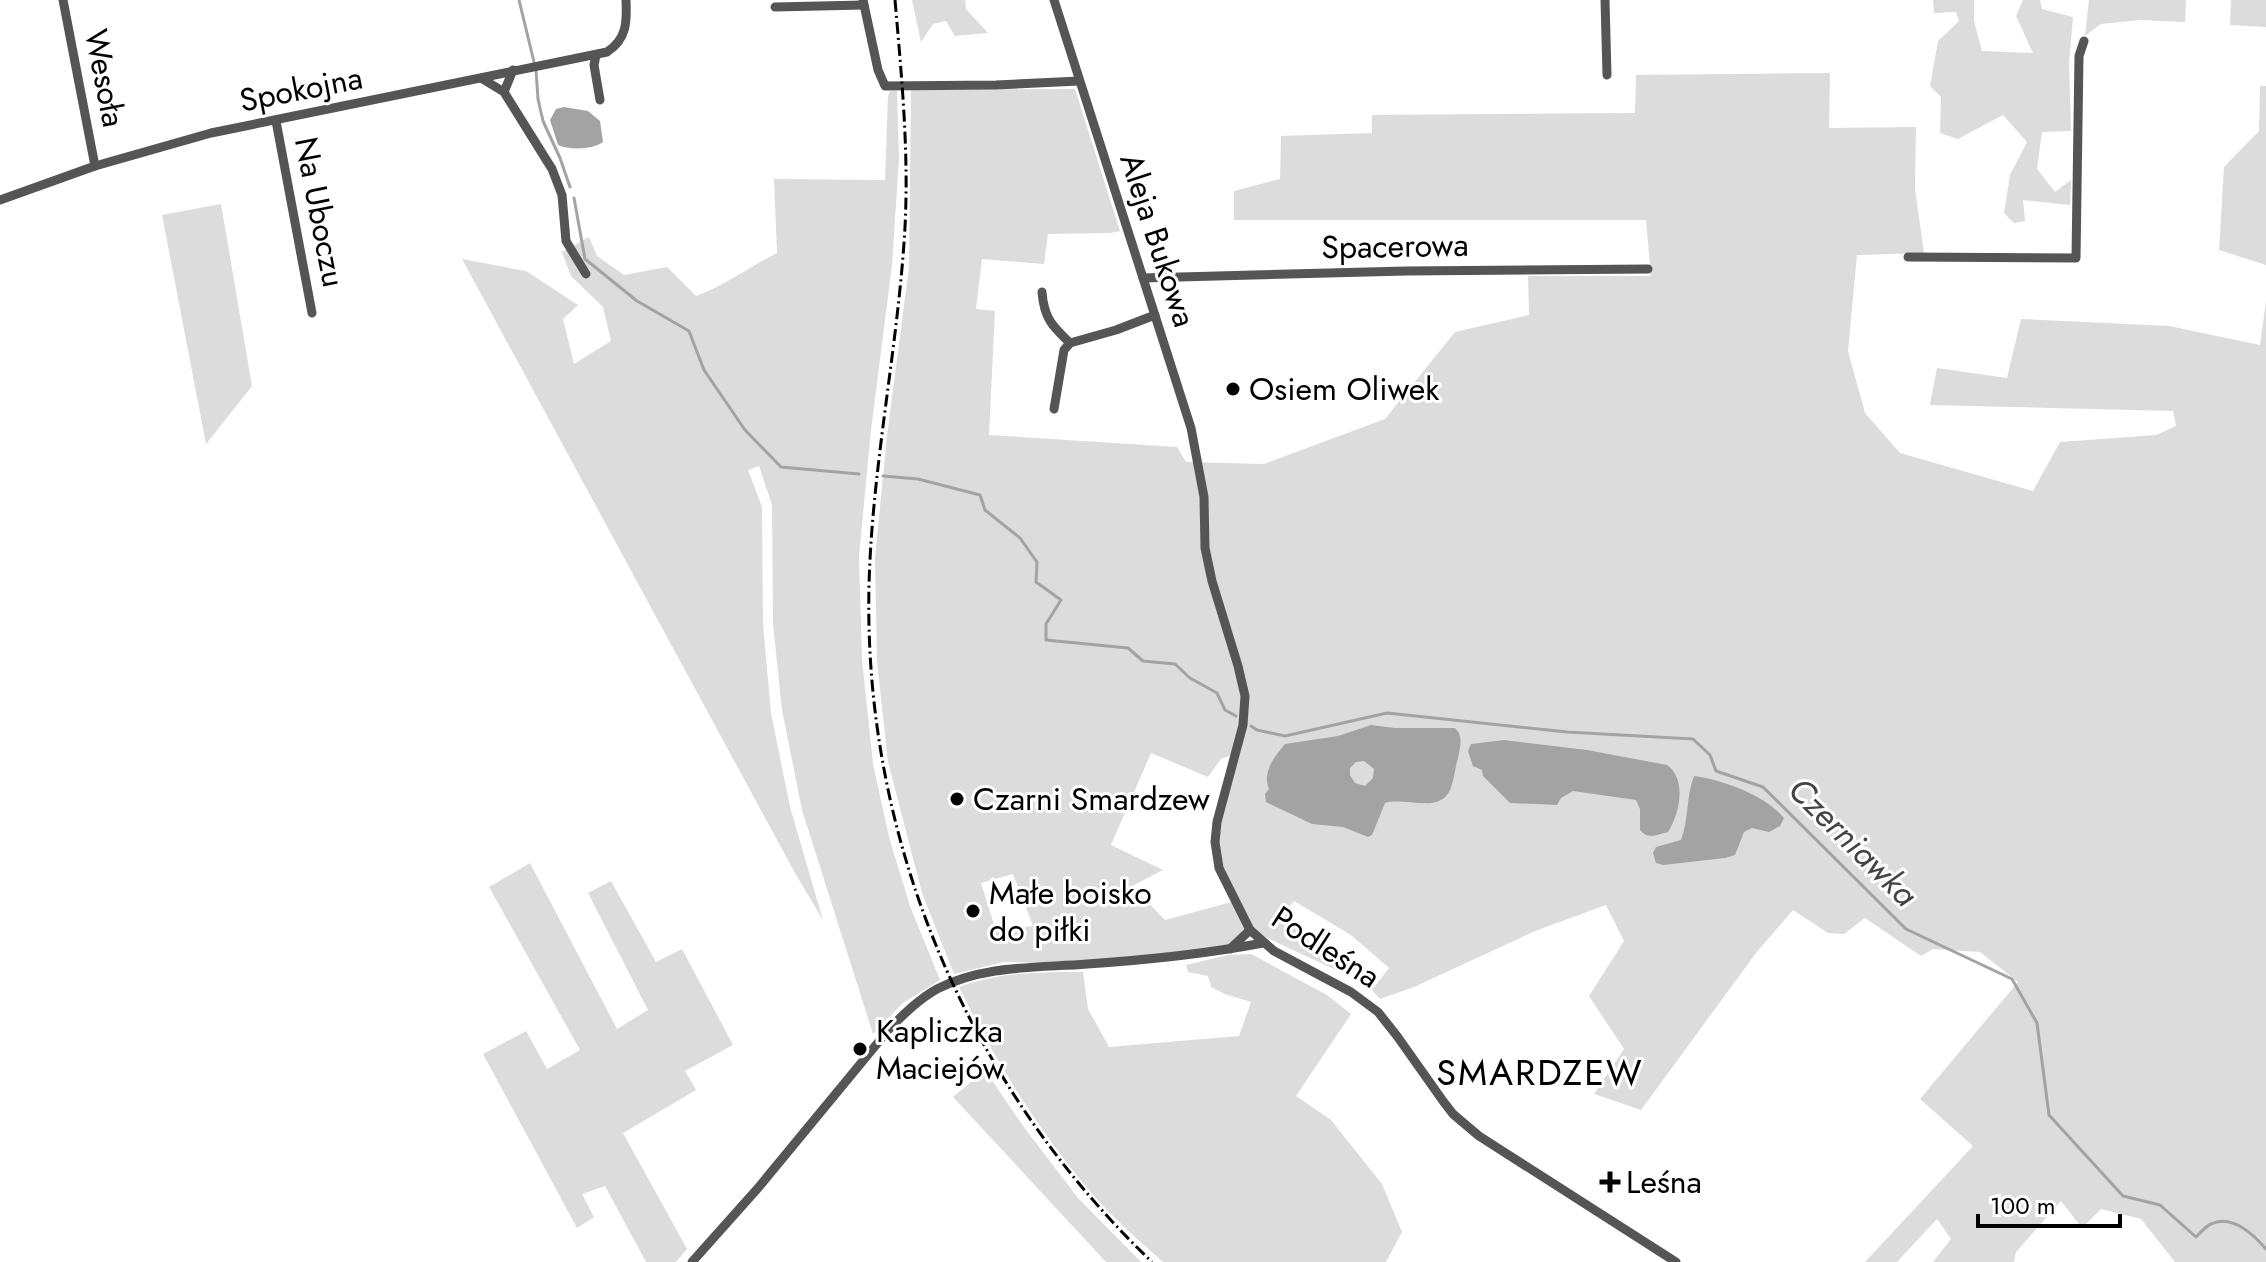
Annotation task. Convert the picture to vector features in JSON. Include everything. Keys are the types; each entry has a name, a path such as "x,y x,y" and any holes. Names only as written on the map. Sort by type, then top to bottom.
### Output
{"street":[{"name":"Wesoła","path":"63,0 95,166"},
{"name":"Spokojna","path":"0,200 95,166 211,133 596,55 615,47 620,41 626,28 626,0"},
{"name":"Aleja Bukowa","path":"1054,0 1194,441 1204,497"},
{"path":"1605,0 1607,75"},
{"path":"775,7 864,2 878,70 885,86 1079,81"},
{"path":"1908,257 2076,258 2079,56 2084,41"},
{"path":"596,55 594,65 600,100"},
{"path":"504,92 513,70"},
{"path":"481,78 504,92 552,169 562,195 566,241 586,274"},
{"name":"Na Uboczu","path":"276,121 312,313"},
{"name":"Spacerowa","path":"1143,278 1648,269"},
{"path":"1042,292 1048,321 1070,343"},
{"path":"1054,409 1064,350 1070,343 1155,315"},
{"name":"Podleśna","path":"1204,497 1205,548 1245,696 1243,725 1217,822 1216,852 1225,881 1250,930 1274,951 1362,999 1378,1012 1448,1107 1479,1136 1676,1262"},
{"path":"1230,949 1250,930"},
{"path":"692,1262 758,1188 890,1028 919,1001 951,983 1004,969 1161,959 1263,943"}],"shaded area":[{"path":"912,0 965,0 966,9 988,33 955,36 946,21 933,24 921,42"},
{"path":"1933,0 1974,0 1974,21 1982,51 2033,53 2016,16 2023,0 2040,0 2042,9 2073,17 2069,63 2071,131 2042,132 2037,169 2055,192 2071,180 2070,205 2023,200 2025,221 2014,223 2004,213 2010,175 2027,142 2003,115 1958,139 1940,133 1941,97 1930,86 1938,41 1959,21 1956,12 1934,13"},
{"path":"2089,0 2186,0 2185,22 2140,20 2101,24 2085,36"},
{"path":"2231,0 2266,0 2266,27 2230,25"},
{"path":"1830,73 1829,128 1916,127 1915,189 1924,253 1857,255 1848,351 1865,413 1900,453 2033,491 2060,442 2156,435 2176,426 2173,411 1930,405 1937,368 2007,378 2021,319 2169,326 2260,345 2266,301 2266,1262 2175,1262 2141,1219 2101,1209 2082,1228 2061,1201 2016,1252 2014,1262 1933,1262 1951,1239 1937,1219 1897,1262 1865,1262 1973,1146 1920,1099 2018,982 1980,952 1933,949 1921,956 1865,918 1844,934 1828,933 1793,910 1756,953 1641,1110 1594,1094 1624,1049 1589,996 1624,941 1606,905 1535,931 1414,987 1380,999 1372,990 1389,968 1351,935 1294,901 1287,909 1309,942 1340,972 1250,930 1230,949 1091,964 1004,962 954,974 922,893 888,762 877,662 875,558 909,267 911,90 1075,89 1120,231 1048,234 1044,264 982,259 976,309 995,311 989,435 1177,447 1186,462 1264,464 1385,419 1455,332 1529,315 1528,276 1651,276 1646,220 1234,220 1234,191 1280,179 1281,136 1372,133 1372,115 1635,113 1636,75","holes":["1151,753 1208,777 1221,759 1235,754 1216,852 1235,901 1165,920 1132,886 1163,870 1111,845","1013,874 1033,926 996,931 981,883"]},
{"path":"2260,86 2266,86 2266,265 2219,250 2224,167 2259,131"},
{"path":"890,91 897,91 899,159 892,265 859,556 862,659 873,764 889,837 910,906 940,980 903,1003 873,1034 802,810 782,710 773,624 772,505 759,466 748,470 762,507 763,624 771,713 790,807 823,920 462,259 526,271 578,305 563,319 574,364 611,341 603,307 571,276 562,252 589,237 597,256 624,275 667,267 696,296 717,287 777,253 774,179 885,180"},
{"path":"564,107 588,111 600,121 603,142 580,148 558,145 550,120 556,109"},
{"path":"221,204 252,386 206,444 162,215"},
{"path":"1371,725 1455,728 1461,742 1450,790 1445,797 1430,803 1385,803 1372,835 1368,837 1343,827 1312,824 1266,802 1268,771 1285,744 1338,736","holes":["1364,761 1374,769 1373,778 1365,786 1355,783 1350,775 1350,768 1356,762"]},
{"path":"1504,740 1587,750 1667,765 1677,779 1680,797 1668,832 1652,836 1640,830 1640,809 1636,800 1573,791 1561,798 1557,805 1510,803 1483,776 1482,770 1473,766 1468,751 1471,744"},
{"path":"1694,776 1730,785 1766,802 1784,818 1780,826 1769,832 1752,828 1744,832 1735,855 1725,858 1663,865 1656,863 1653,853 1656,847 1681,840"},
{"path":"530,863 617,1029 648,1010 588,893 611,881 656,962 682,949 733,1045 685,1071 696,1090 623,1133 687,1249 676,1262 646,1262 605,1186 582,1194 594,1217 577,1228 483,1054 526,1031 547,1069 580,1050 489,887"},
{"path":"1251,954 1327,995 1351,1014 1296,1096 1331,1120 1382,1184 1402,1232 1386,1262 1163,1262 1096,1199 1051,1142 1002,1066 959,987 1005,976 1083,972 1088,1009 1109,1047 1239,1036 1251,1002 1211,987 1208,976 1188,972 1186,965 1228,955"},
{"path":"985,1070 1078,1198 1141,1262 1106,1262 953,1097"}],"waterway":[{"name":"Czerniawka","path":"519,0 534,62"},
{"name":"Czerniawka","path":"536,70 543,121 570,187"},
{"name":"Czerniawka","path":"574,198 585,259 637,301 689,331 704,370 745,430 781,467 859,474"},
{"name":"Czerniawka","path":"883,476 918,479 980,495 985,510 1020,538 1037,562 1036,582 1061,600 1046,624 1046,640 1128,648 1143,661 1175,664 1190,678 1217,693 1225,710 1236,716"},
{"name":"Czerniawka","path":"1251,726 1285,736 1387,713 1567,732 1693,739 1710,755 1716,771 1763,787 1906,929 2012,979 2037,1023 2049,1115 2123,1196 2160,1205 2196,1237 2211,1224 2227,1222 2242,1227 2266,1249"}],"railway":[{"path":"895,0 904,122 906,213 875,499 869,585 872,680 885,774 907,865 939,953 980,1038 1029,1118 1087,1193 1152,1262"}],"place":[{"name":"Osiem Oliwek","path":"1233,389"},
{"name":"Czarni Smardzew","path":"957,799"},
{"name":"Małe boisko do piłki","path":"973,911"},
{"name":"Kapliczka Maciejów","path":"860,1049"},
{"name":"Leśna","path":"1610,1182"}],"district":[{"name":"SMARDZEW","path":"1540,1072"}]}
